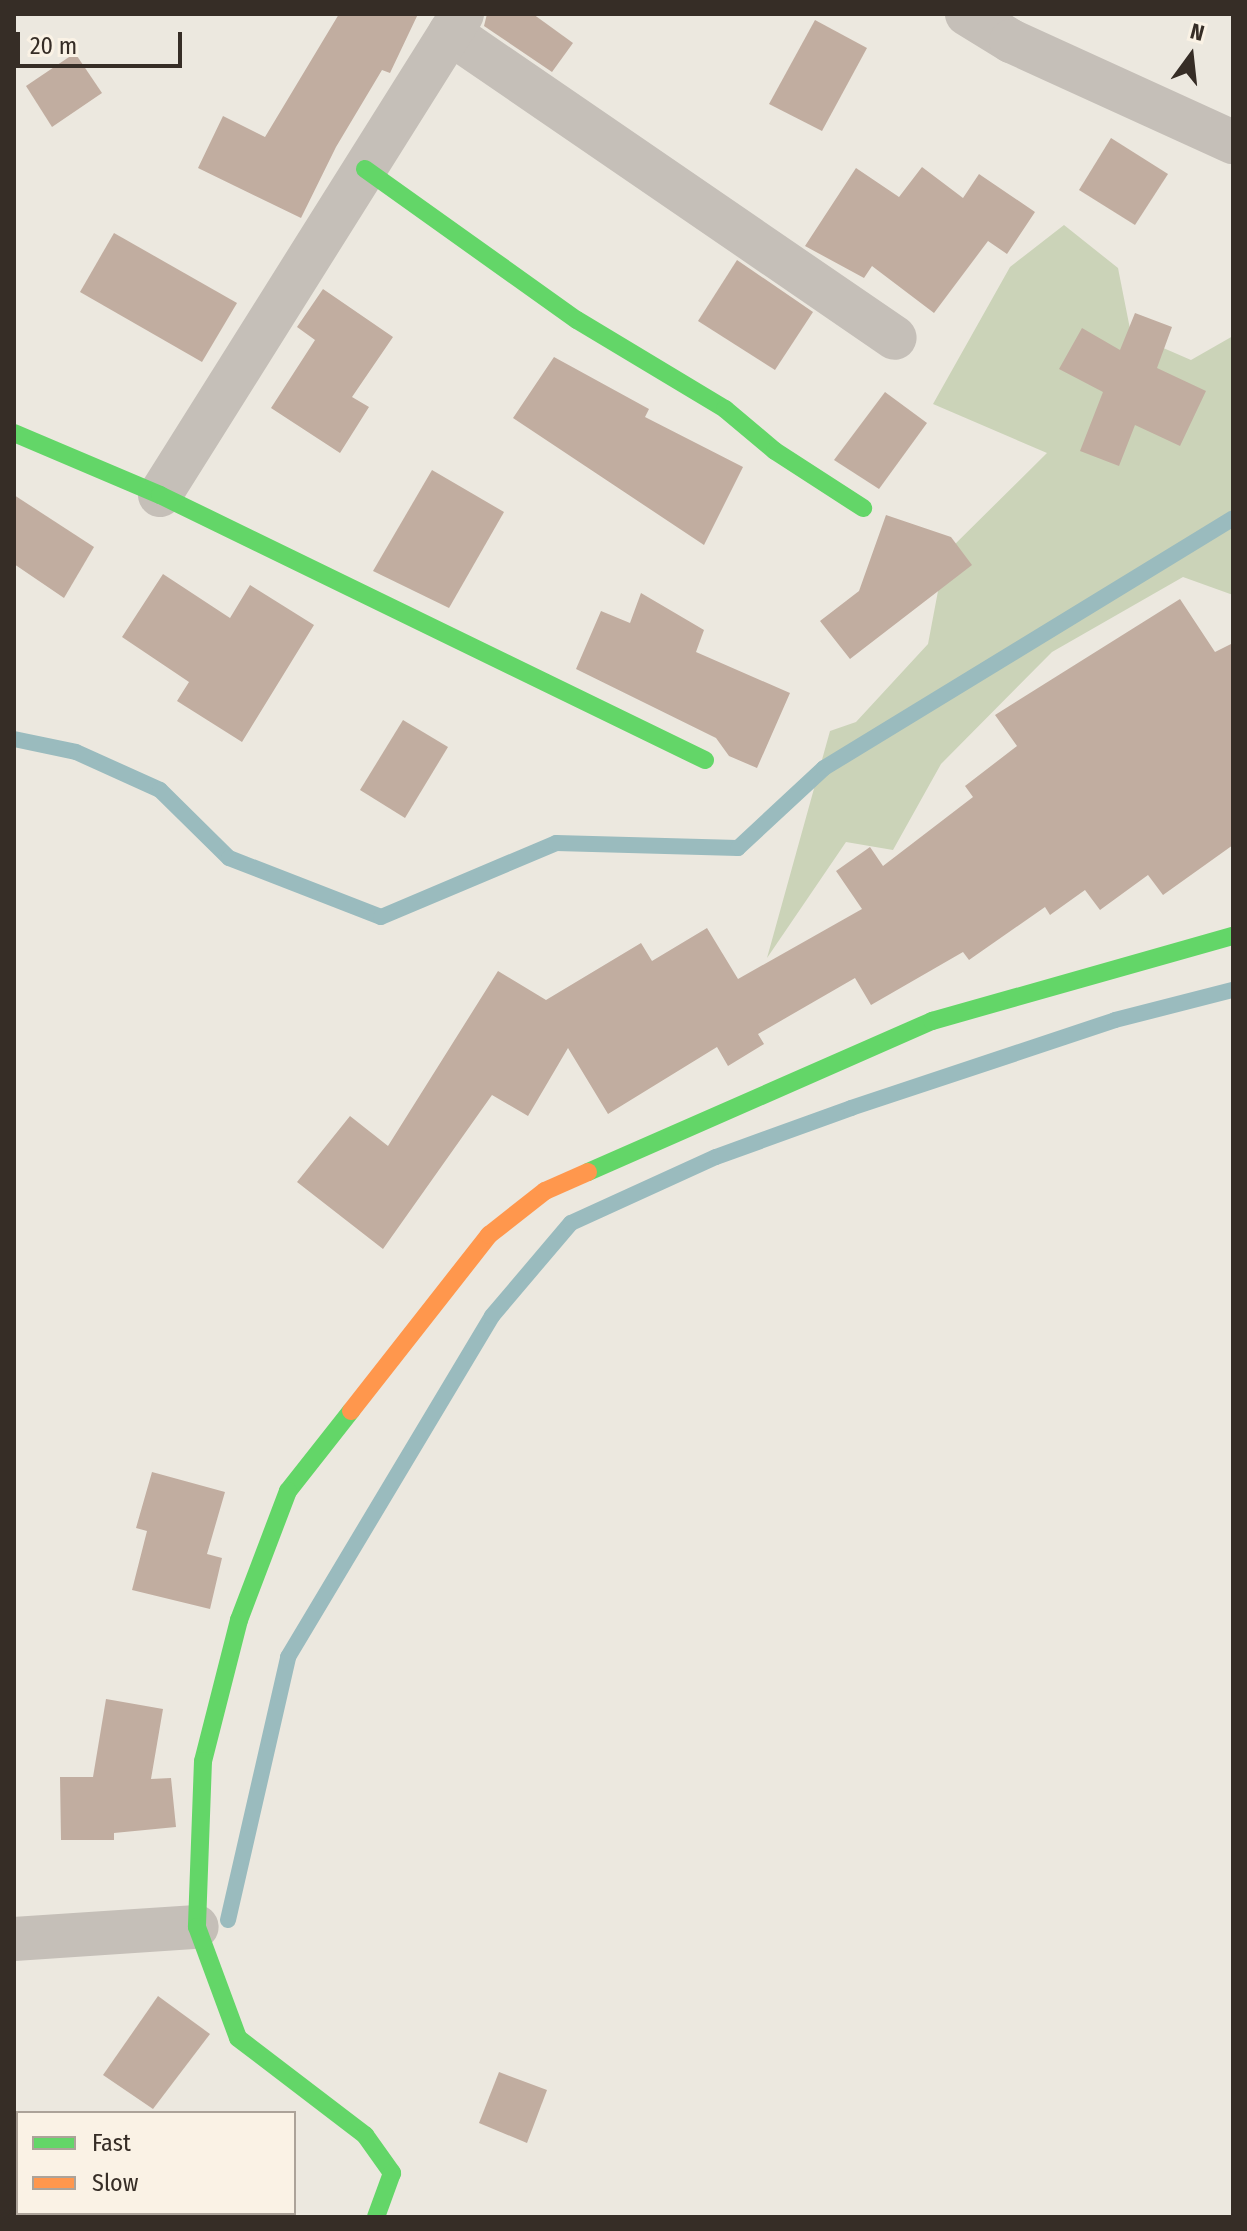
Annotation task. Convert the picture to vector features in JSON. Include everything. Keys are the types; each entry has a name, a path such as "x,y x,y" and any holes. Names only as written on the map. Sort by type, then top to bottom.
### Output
{"street":[{"path":"967,14 1011,41 1233,142"},
{"path":"160,495 456,23 895,338"},
{"path":"365,169 577,320 725,409 775,451 863,508"},
{"path":"14,433 160,495 705,760"},
{"path":"376,2217 392,2173 365,2135 238,2038 197,1927 203,1761 239,1620 288,1491 489,1235 545,1191 932,1021 1233,936"},
{"path":"14,1939 197,1927"}],"green space":[{"path":"1064,225 1118,268 1131,334 1191,360 1233,336 1233,595 1183,577 1052,652 941,764 893,850 846,842 767,958 830,731 856,722 928,644 945,554 1047,453 933,404 1010,267"}],"building":[{"path":"339,14 418,14 390,73 382,70 336,147 301,218 198,168 223,116 265,137"},
{"path":"487,14 533,14 573,43 552,72 484,26"},
{"path":"815,20 867,48 822,131 769,104"},
{"path":"75,53 102,93 52,127 26,86"},
{"path":"1111,138 1168,174 1135,225 1079,190"},
{"path":"922,167 963,198 979,174 1035,212 1007,254 988,241 934,313 872,266 864,278 805,246 856,168 899,197"},
{"path":"114,233 237,303 202,362 80,292"},
{"path":"737,260 813,312 775,370 698,321"},
{"path":"323,289 393,337 352,397 369,407 340,453 271,408 315,340 297,327"},
{"path":"1135,313 1172,327 1157,368 1206,391 1180,446 1135,425 1119,466 1080,451 1103,392 1059,369 1082,328 1120,350"},
{"path":"554,357 649,409 645,417 743,467 704,545 513,418"},
{"path":"885,392 927,423 879,489 834,460"},
{"path":"432,470 504,512 449,608 373,571"},
{"path":"14,495 94,547 64,598 14,564"},
{"path":"886,515 951,537 972,565 850,659 820,621 859,591"},
{"path":"163,574 230,618 250,585 314,625 242,742 177,701 189,682 122,637"},
{"path":"641,593 704,630 696,652 790,693 757,768 729,756 716,738 576,669 601,611 630,623"},
{"path":"1180,599 1215,652 1233,643 1233,845 1163,895 1148,875 1100,910 1085,890 1050,915 1045,907 969,960 963,952 871,1005 855,978 758,1034 764,1044 728,1066 717,1047 608,1114 568,1048 528,1116 492,1095 383,1249 297,1182 350,1116 388,1146 498,971 546,1000 641,943 652,961 707,928 738,979 862,909 836,871 870,847 883,866 973,797 965,786 1017,746 995,715"},
{"path":"403,720 448,747 405,818 360,790"},
{"path":"152,1472 225,1492 207,1554 222,1558 210,1609 132,1590 147,1531 136,1528"},
{"path":"106,1699 163,1709 151,1779 171,1778 176,1827 114,1833 114,1840 61,1840 60,1777 93,1777"},
{"path":"158,1996 210,2034 153,2109 103,2075"},
{"path":"499,2072 547,2090 527,2143 479,2123"}],"waterway":[{"path":"14,739 76,752 160,790 229,858 381,917 556,843 738,848 824,768 1233,518"},
{"path":"228,1920 288,1657 492,1316 571,1223 716,1157 851,1108 1115,1020 1233,990"}],"traffic: fast":[{"path":"365,169 577,320 725,409 775,451 863,508"},
{"path":"14,433 160,495 705,760"},
{"path":"588,1172 932,1021 1233,936"},
{"path":"351,1411 288,1491 239,1620 203,1761 197,1927 238,2038 365,2135 392,2173 376,2217"}],"traffic: slow":[{"path":"351,1411 489,1235 545,1191 588,1172"}]}
